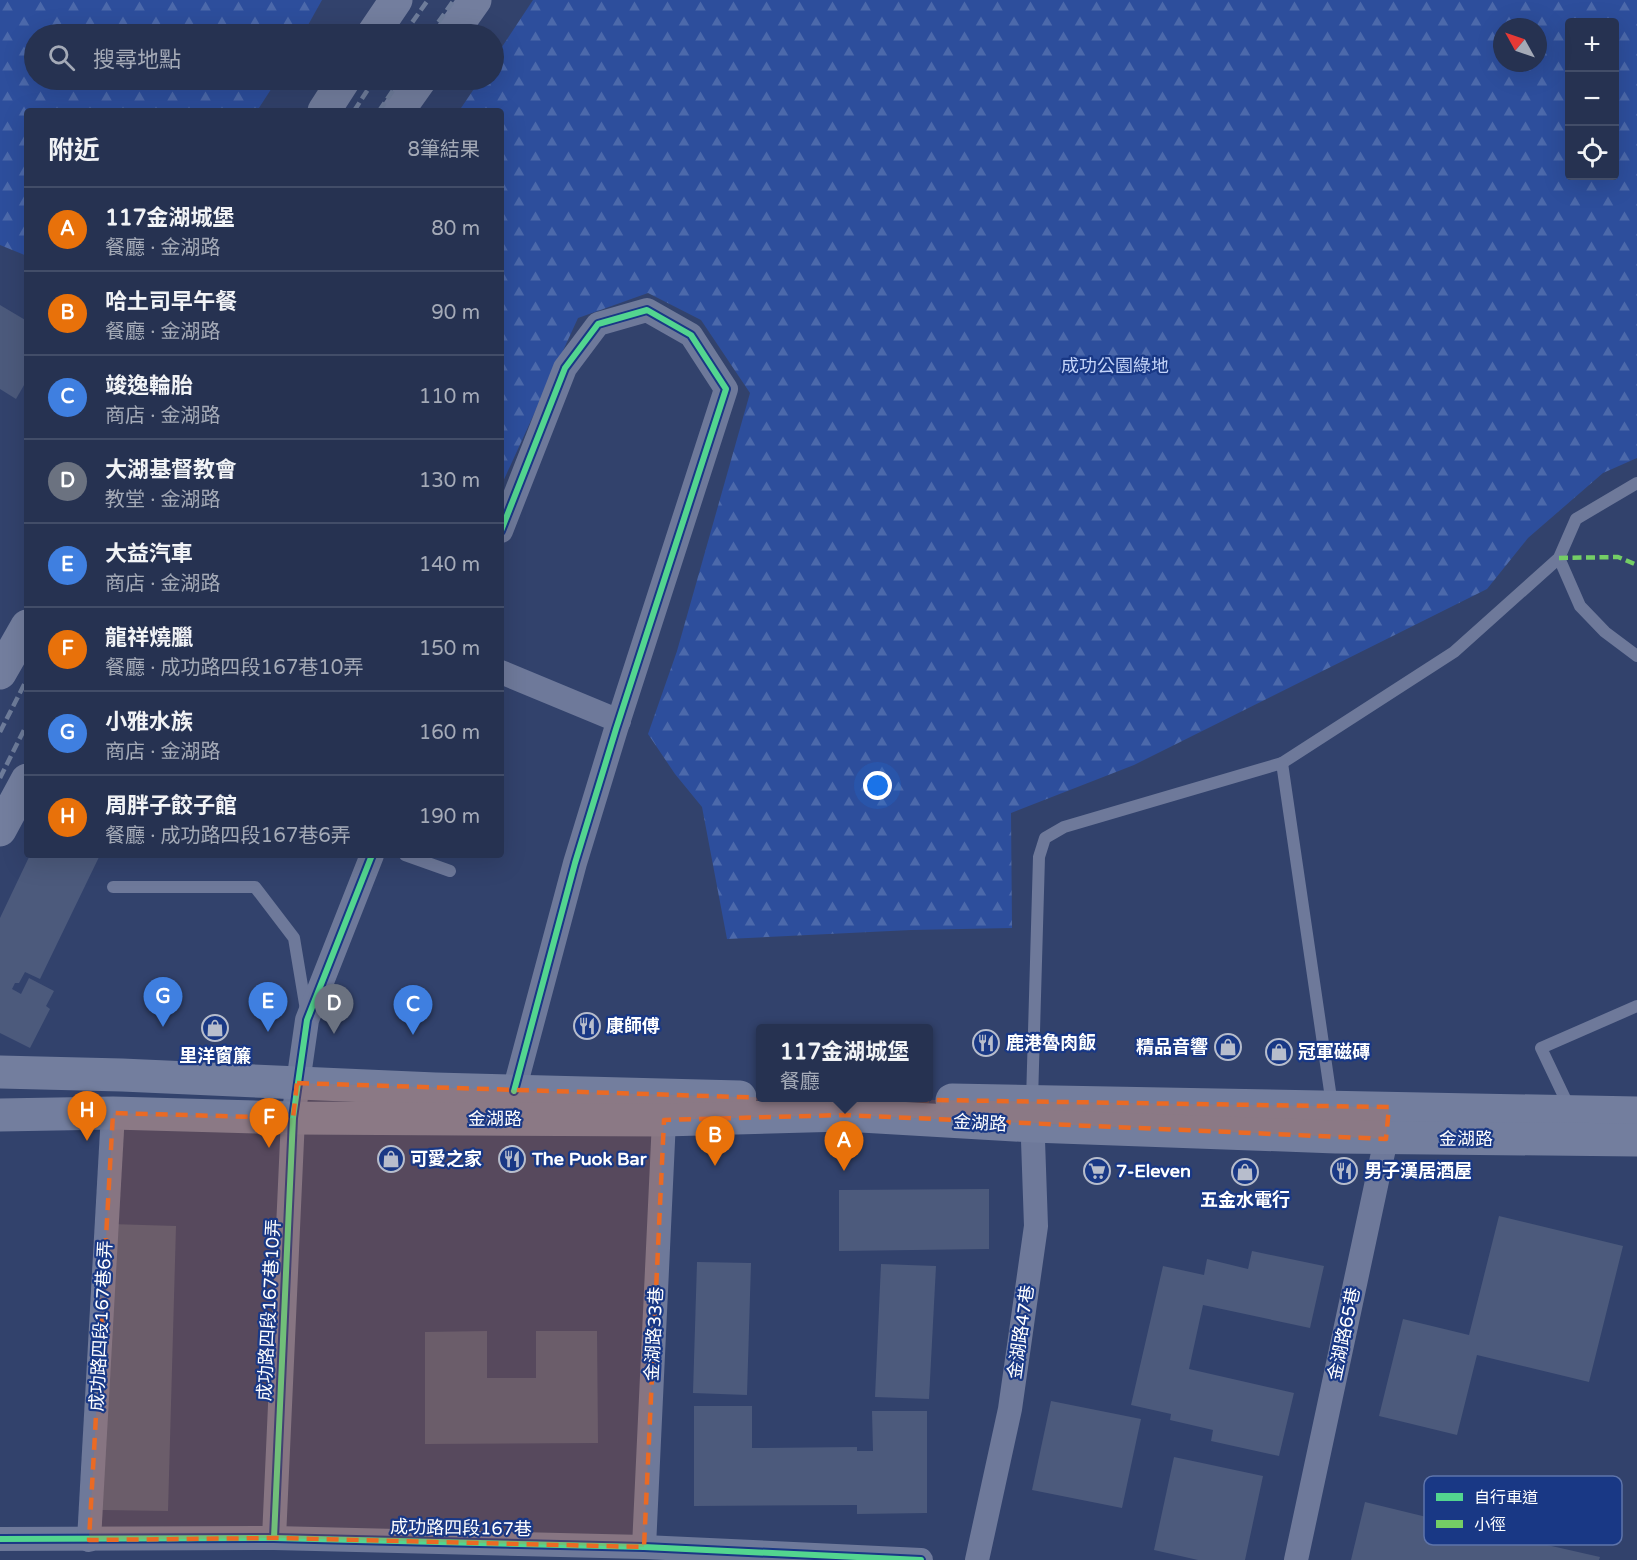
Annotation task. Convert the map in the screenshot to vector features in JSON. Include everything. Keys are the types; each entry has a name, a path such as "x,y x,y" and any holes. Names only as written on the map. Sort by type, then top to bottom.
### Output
{"main road":[{"path":"380,24 396,0"},
{"path":"458,24 475,0"},
{"path":"326,108 338,90"},
{"path":"400,108 413,90"},
{"path":"0,673 24,631"},
{"path":"0,830 24,786"},
{"name":"金湖路","path":"0,1072 122,1074 514,1091 756,1097"},
{"name":"金湖路","path":"847,1102 1033,1113 1388,1123 1637,1140"},
{"name":"金湖路","path":"0,1115 113,1113 293,1118 664,1120 1332,1107 1388,1123 1571,1113 1637,1113"}],"street":[{"path":"504,523 566,368 598,324 647,310 691,335 726,389 619,721 559,920 514,1091"},
{"path":"504,673 619,721"},
{"name":"成功路四段167巷10弄","path":"274,1538 293,1118 297,1083 307,1020 371,858"},
{"name":"成功路四段167巷6弄","path":"89,1540 113,1113"},
{"name":"金湖路47巷","path":"977,1560 1010,1409 1036,1226 1033,1113"},
{"name":"金湖路33巷","path":"644,1547 664,1120"},
{"name":"金湖路65巷","path":"1296,1560 1388,1123"},
{"name":"成功路四段167巷","path":"0,1539 274,1538 644,1547 921,1560"}],"lane":[{"path":"1033,1113 1039,856 1045,838 1064,827 1282,763 1454,652 1560,558 1576,519 1637,483"},
{"path":"1560,558 1580,606 1605,632 1637,656"},
{"path":"1282,763 1332,1107"},
{"path":"413,858 450,871"},
{"path":"113,887 255,887 294,939 307,1020"},
{"path":"1571,1113 1541,1048 1637,1006"}],"highlighted area":[{"path":"297,1083 740,1097 1389,1107 1386,1139 844,1115 664,1120 644,1547 274,1538 89,1540 113,1113 293,1118"}],"green space":[{"path":"0,0 322,0 309,24 24,24 24,90 271,90 259,108 24,108 24,255 0,245"},
{"name":"成功公園綠地","path":"533,0 1637,0 1637,458 1603,473 1528,538 1487,589 1134,765 1011,813 1012,928 911,930 727,939 702,807 675,774 648,734 677,651 750,393 701,320 648,293 578,318 504,479 504,108 461,108 473,90 504,90 504,44"}],"building":[{"path":"0,305 24,319 24,385 16,399 0,389"},
{"path":"29,858 99,858 40,979 25,972 19,983 15,983 12,989 21,994 29,978 54,991 46,1006 50,1009 30,1048 0,1033 0,918"},
{"path":"989,1189 989,1249 839,1251 839,1190"},
{"path":"1499,1216 1623,1246 1589,1382 1477,1355 1457,1435 1379,1416 1403,1319 1469,1335"},
{"path":"110,1224 176,1226 168,1511 102,1510"},
{"path":"1252,1251 1324,1266 1310,1328 1203,1305 1189,1369 1294,1393 1279,1456 1211,1441 1213,1430 1170,1420 1171,1414 1131,1405 1163,1266 1204,1275 1207,1259 1248,1269"},
{"path":"697,1262 751,1263 747,1395 693,1393"},
{"path":"881,1264 936,1266 929,1399 875,1397"},
{"path":"487,1331 487,1378 536,1378 536,1331 597,1331 598,1443 425,1444 425,1332"},
{"path":"1051,1401 1141,1419 1122,1508 1032,1490"},
{"path":"694,1406 752,1406 752,1448 857,1447 857,1451 873,1451 872,1411 927,1411 927,1513 857,1514 857,1505 694,1506"},
{"path":"1174,1457 1263,1476 1245,1560 1198,1560 1154,1550"},
{"path":"1365,1502 1424,1516 1424,1545 1547,1545 1600,1557 1599,1560 1351,1560"}],"railway":[{"path":"411,24 428,0"},
{"path":"437,24 454,0"},
{"path":"356,108 368,90"},
{"path":"381,108 393,90"},
{"path":"0,732 24,685"},
{"path":"0,778 24,730"}],"marked path":[{"path":"1559,558 1618,557 1637,565"}],"cycle path":[{"path":"504,523 565,368 598,324 647,310 691,335 726,389 575,863 514,1091"},
{"path":"274,1538 293,1118 307,1020 371,858"},
{"path":"0,1539 274,1538 644,1547 921,1560"}],"place":[{"name":"康師傅","path":"587,1026"},
{"name":"小雅水族","path":"163,1027"},
{"name":"里洋窗簾","path":"215,1028"},
{"name":"大益汽車","path":"268,1032"},
{"name":"大湖基督教會","path":"334,1034"},
{"name":"竣逸輪胎","path":"413,1035"},
{"name":"鹿港魯肉飯","path":"986,1043"},
{"name":"精品音響","path":"1228,1047"},
{"name":"冠軍磁磚","path":"1279,1052"},
{"name":"周胖子餃子館","path":"87,1141"},
{"name":"龍祥燒臘","path":"269,1148"},
{"name":"可愛之家","path":"391,1159"},
{"name":"The Puok Bar","path":"512,1159"},
{"name":"哈土司早午餐","path":"715,1166"},
{"name":"117金湖城堡","path":"844,1171"},
{"name":"7-Eleven","path":"1097,1171"},
{"name":"男子漢居酒屋","path":"1344,1171"},
{"name":"五金水電行","path":"1245,1172"}]}
